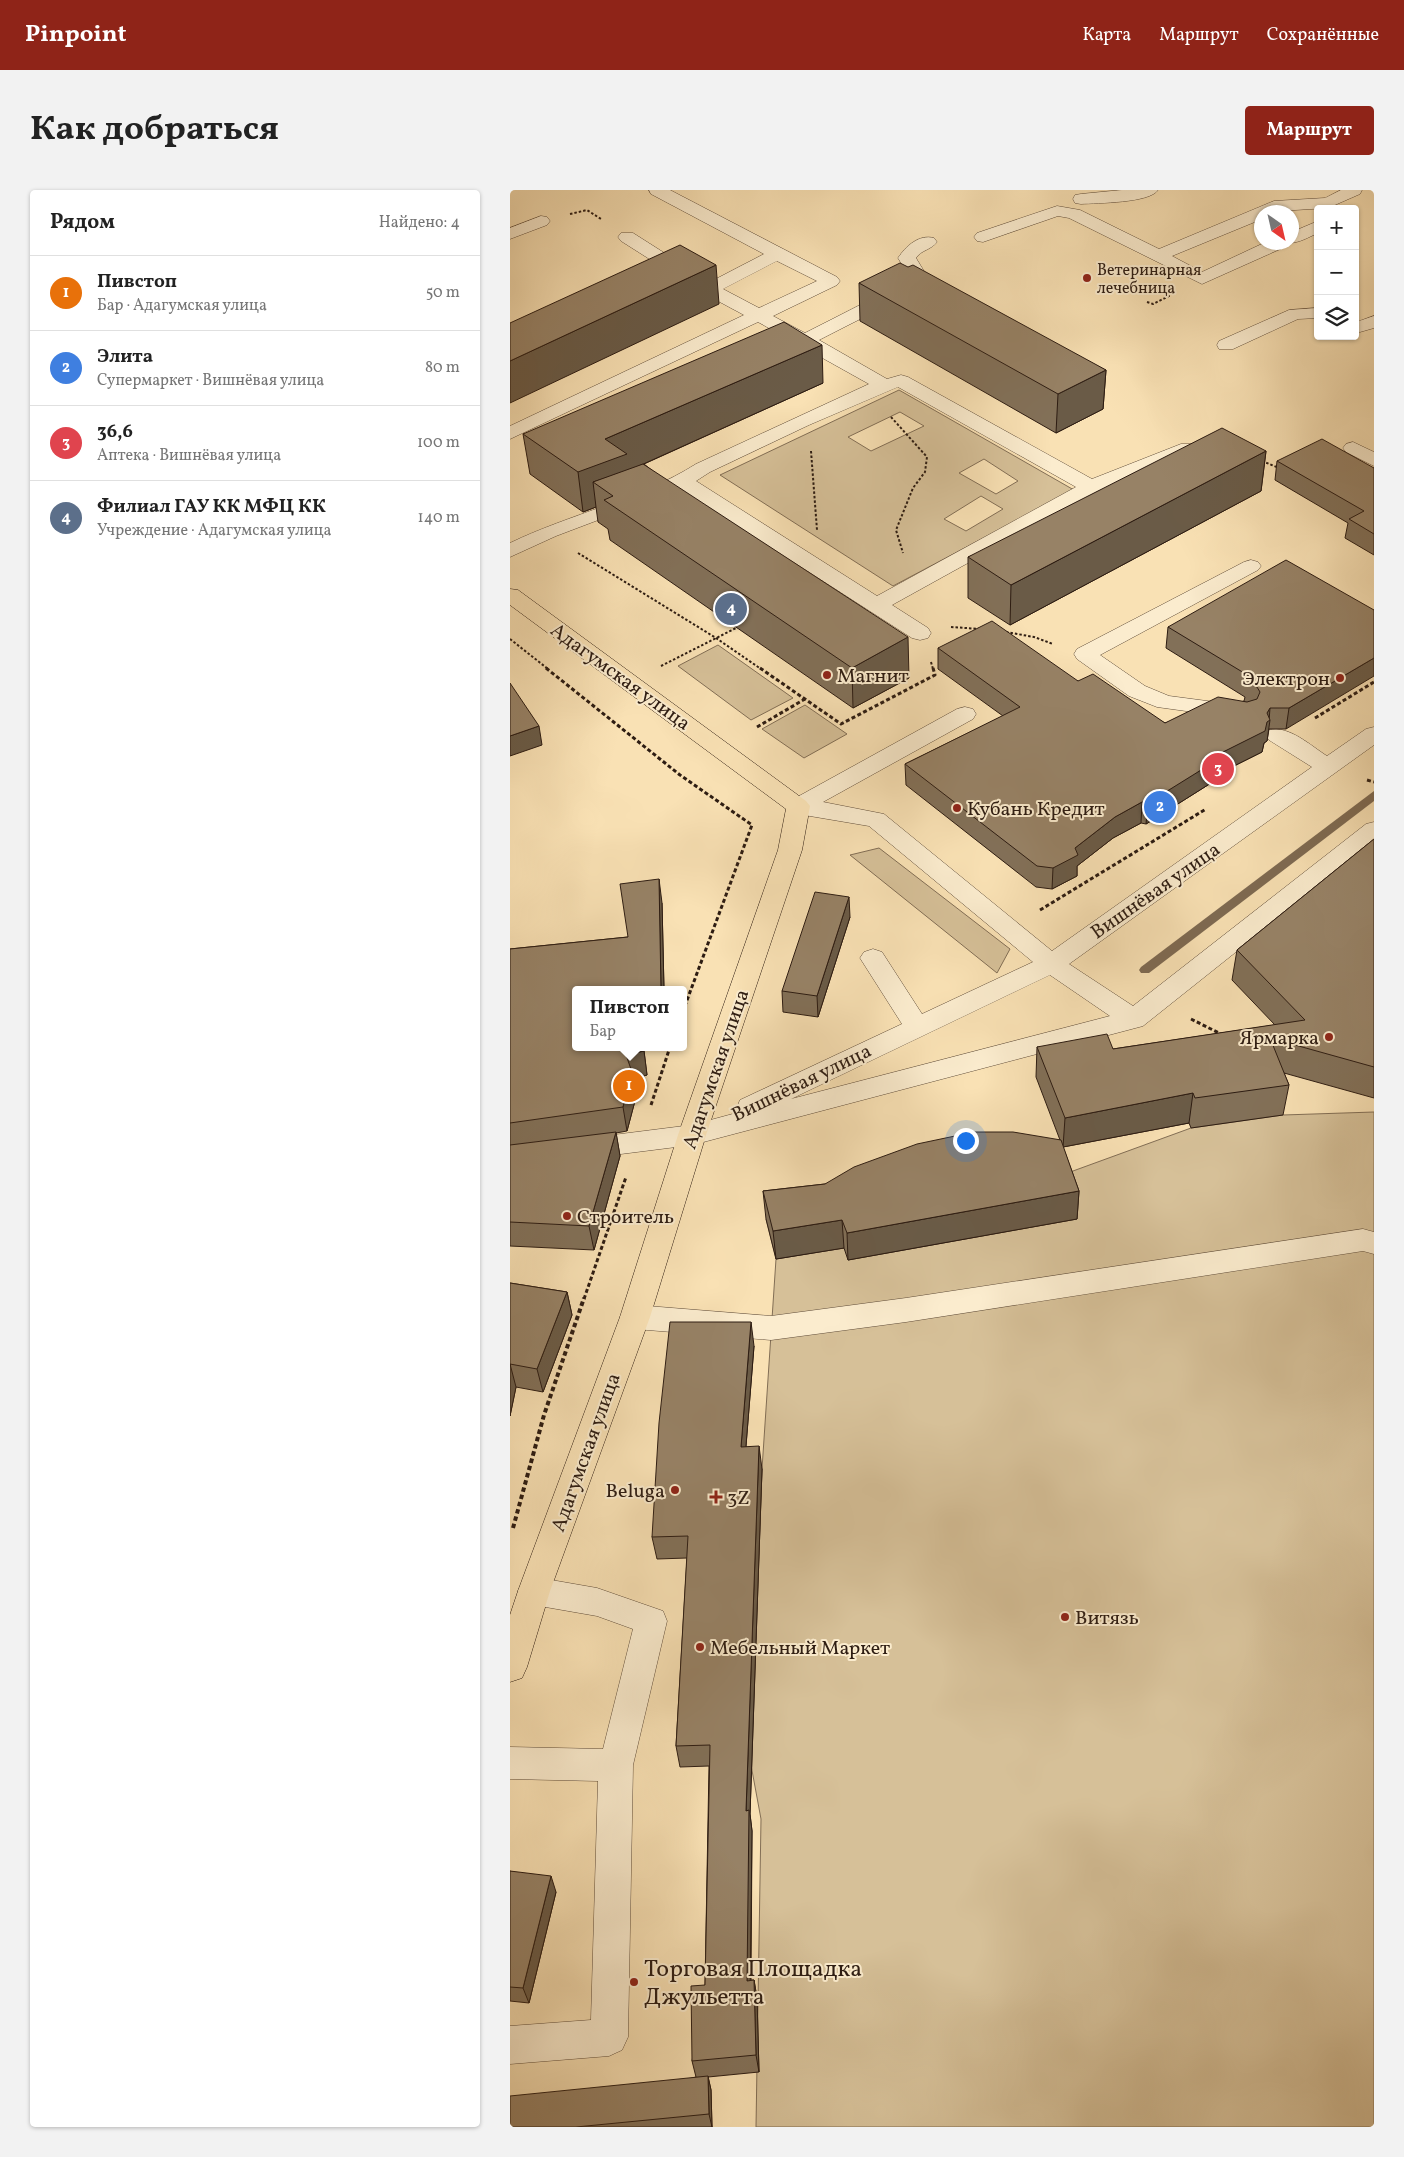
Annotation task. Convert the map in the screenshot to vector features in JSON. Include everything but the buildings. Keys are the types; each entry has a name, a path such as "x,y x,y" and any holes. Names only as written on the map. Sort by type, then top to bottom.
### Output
{"main road":[{"name":"Адагумская улица","path":"510,595 630,681 798,806 790,850 692,1135 635,1317 534,1591 510,1667"}],"street":[{"path":"510,433 831,281 657,190"},
{"path":"1081,199 1144,193 1150,190"},
{"path":"1330,205 1354,190"},
{"path":"1299,205 1314,206"},
{"path":"983,237 1056,211 1074,214 1202,279 1264,250"},
{"path":"1158,256 1254,216"},
{"path":"510,234 540,221"},
{"path":"1299,235 1314,228"},
{"path":"627,237 709,289 758,317 806,340 876,390"},
{"path":"806,340 920,281 908,258 912,250 928,242"},
{"path":"709,289 778,254"},
{"path":"1226,345 1296,314 1314,313"},
{"path":"510,551 549,532 681,482 703,468 802,422 901,381 1091,487"},
{"path":"875,606 1091,487 1188,448"},
{"path":"1353,448 1374,460"},
{"path":"681,482 694,488 912,628"},
{"path":"1245,714 1236,711 1165,702 1136,691 1085,654 1250,566"},
{"path":"798,806 965,714"},
{"name":"Вишнёвая улица","path":"692,1135 917,1026 1051,964 1374,734"},
{"path":"1279,736 1328,767"},
{"path":"798,806 876,819 1051,964 1134,1019"},
{"name":"Вишнёвая улица","path":"692,1135 1134,1019 1374,830"},
{"path":"873,958 917,1026"},
{"path":"510,1158 692,1135"},
{"path":"635,1317 771,1328 906,1310 1363,1240 1374,1243"},
{"path":"510,2045 609,2037 616,1765 651,1621 597,1602 534,1591"},
{"path":"510,1763 616,1765"}],"path":[{"path":"540,221 587,210 627,237"},
{"path":"876,390 927,457 925,472 913,488 896,530 902,544 905,562"},
{"path":"802,422 809,427 818,533"},
{"path":"1257,459 1285,470"},
{"path":"576,552 716,638 841,724 935,675 912,628 983,630"},
{"path":"630,681 736,628"},
{"path":"1001,632 1034,637 1085,654"},
{"path":"510,639 680,775 752,825 687,1000"},
{"path":"1279,736 1374,682"},
{"path":"757,727 805,699"},
{"path":"1040,910 1210,807"},
{"path":"1186,1016 1221,1034"},
{"path":"510,1538 544,1415 669,1051"}],"shaded area":[{"path":"899,390 1074,490 893,586 720,475","holes":["900,412 924,426 871,451 848,437","984,459 1018,481 996,494 959,473","981,496 1003,509 966,531 944,519"]},
{"path":"718,645 793,698 751,720 678,666"},
{"path":"805,705 847,734 804,758 762,729"},
{"path":"879,848 1010,949 997,973 850,855"},
{"name":"Витязь","path":"1374,1112 1374,2127 756,2127 761,1819 751,1765 762,1469 776,1259 766,1219 1062,1175 1191,1128 1283,1115"}],"waterway":[{"path":"1145,970 1374,795"}],"place":[{"name":"Ветеринарная лечебница","path":"1087,278"},
{"name":"Филиал ГАУ КК МФЦ КК","path":"731,609"},
{"name":"Магнит","path":"827,675"},
{"name":"Электрон","path":"1340,678"},
{"name":"36,6","path":"1218,769"},
{"name":"Элита","path":"1160,807"},
{"name":"Кубань Кредит","path":"957,808"},
{"name":"Ярмарка","path":"1329,1037"},
{"name":"Пивстоп","path":"629,1086"},
{"name":"Строитель","path":"567,1216"},
{"name":"Beluga","path":"675,1490"},
{"name":"3Z","path":"716,1497"},
{"name":"Витязь","path":"1065,1617"},
{"name":"Мебельный Маркет","path":"700,1647"},
{"name":"Торговая Площадка Джульетта","path":"634,1982"}]}
